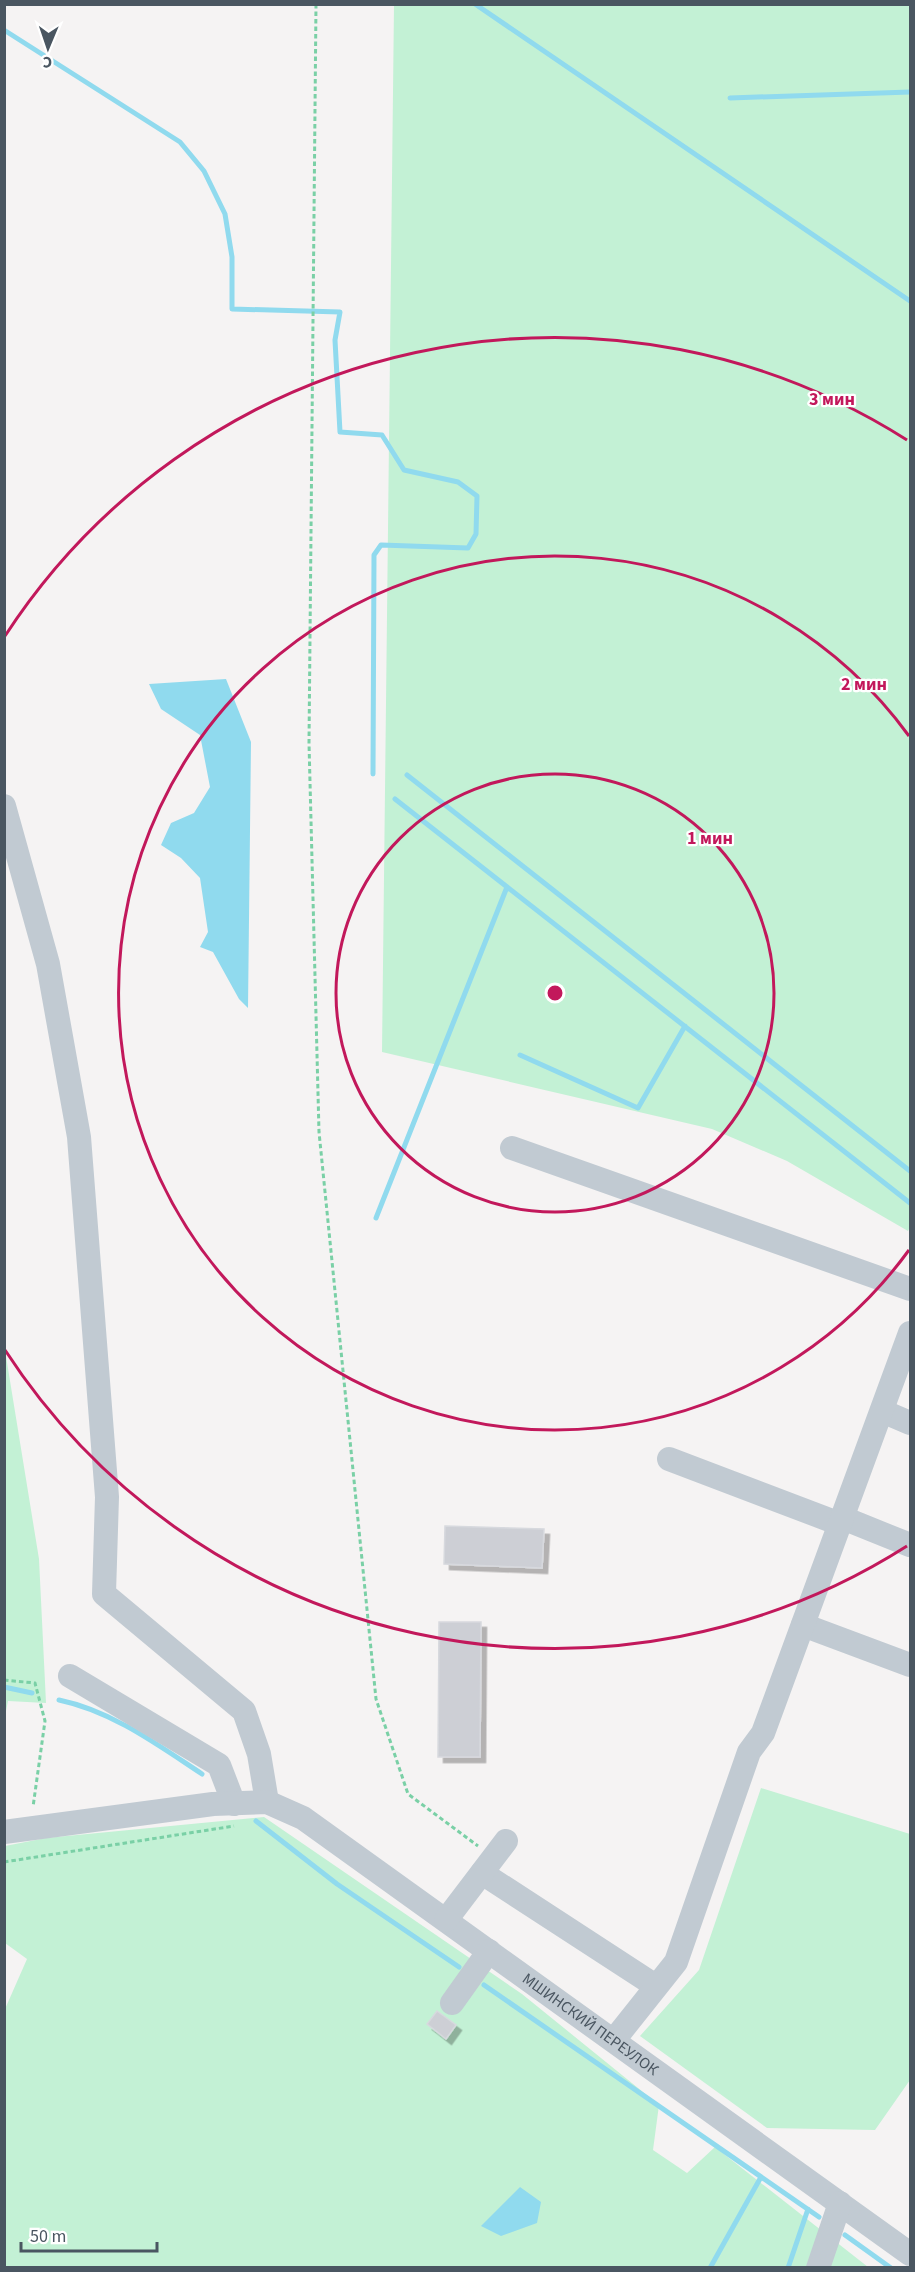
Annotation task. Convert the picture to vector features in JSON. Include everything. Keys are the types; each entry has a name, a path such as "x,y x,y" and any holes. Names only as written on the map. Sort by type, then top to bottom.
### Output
{"street":[{"path":"4,806 48,964 79,1137 107,1497 104,1594 244,1711 259,1754 251,1803"},
{"path":"513,1148 910,1289"},
{"path":"614,2040 676,1962 749,1752 763,1733 910,1333"},
{"path":"882,1411 910,1423"},
{"path":"669,1459 910,1545"},
{"path":"803,1625 910,1665"},
{"path":"70,1676 219,1765 251,1803"},
{"path":"4,1832 213,1804 251,1803"},
{"name":"МШИНСКИЙ ПЕРЕУЛОК","path":"251,1803 303,1818 910,2254"},
{"path":"446,1920 494,1857 648,1981"},
{"path":"452,2003 489,1951"},
{"path":"818,2268 840,2203"}],"path":[{"path":"316,4 309,743 319,1132 376,1699 408,1794 494,1857"},
{"path":"4,1680 35,1683 45,1721 33,1807"},
{"path":"4,1862 243,1824 251,1803"}],"green space":[{"path":"394,5 910,5 910,1227 908,1231 787,1161 712,1129 382,1052"},
{"path":"4,1344 39,1559 46,1703 8,1701 5,1716"},
{"path":"761,1788 910,1834 910,2080 875,2130 767,2128 640,2036 699,1970"},
{"path":"264,1817 522,1994 659,2105 653,2150 687,2173 715,2147 868,2267 5,2267 5,2009 27,1959 5,1943 5,1846 46,1838"}],"water":[{"path":"226,679 251,742 248,1008 239,999 213,952 200,947 208,932 200,878 181,858 161,845 171,823 194,813 210,787 200,735 161,709 149,684"},
{"path":"520,2187 541,2202 537,2223 501,2236 481,2226"}],"building":[{"path":"445,1526 544,1529 542,1568 444,1564"},
{"path":"439,1622 481,1622 480,1757 438,1757"},
{"path":"437,2011 456,2025 446,2039 427,2024"}],"waterway":[{"path":"475,4 910,301"},
{"path":"4,30 180,142 204,171 225,214 232,257 232,309 340,312 335,340 340,432 382,435 404,470 458,482 477,496 476,534 468,548 381,545 374,555 373,774"},
{"path":"730,98 910,92"},
{"path":"407,775 910,1171"},
{"path":"395,799 910,1203"},
{"path":"376,1218 507,887"},
{"path":"520,1055 638,1108 685,1026"},
{"path":"4,1687 32,1693"},
{"path":"59,1700 98,1712 134,1730 202,1774"},
{"path":"256,1821 337,1884 459,1967"},
{"path":"484,1985 819,2217"},
{"path":"710,2268 761,2177"},
{"path":"788,2268 808,2209"},
{"path":"845,2235 891,2268"}]}
